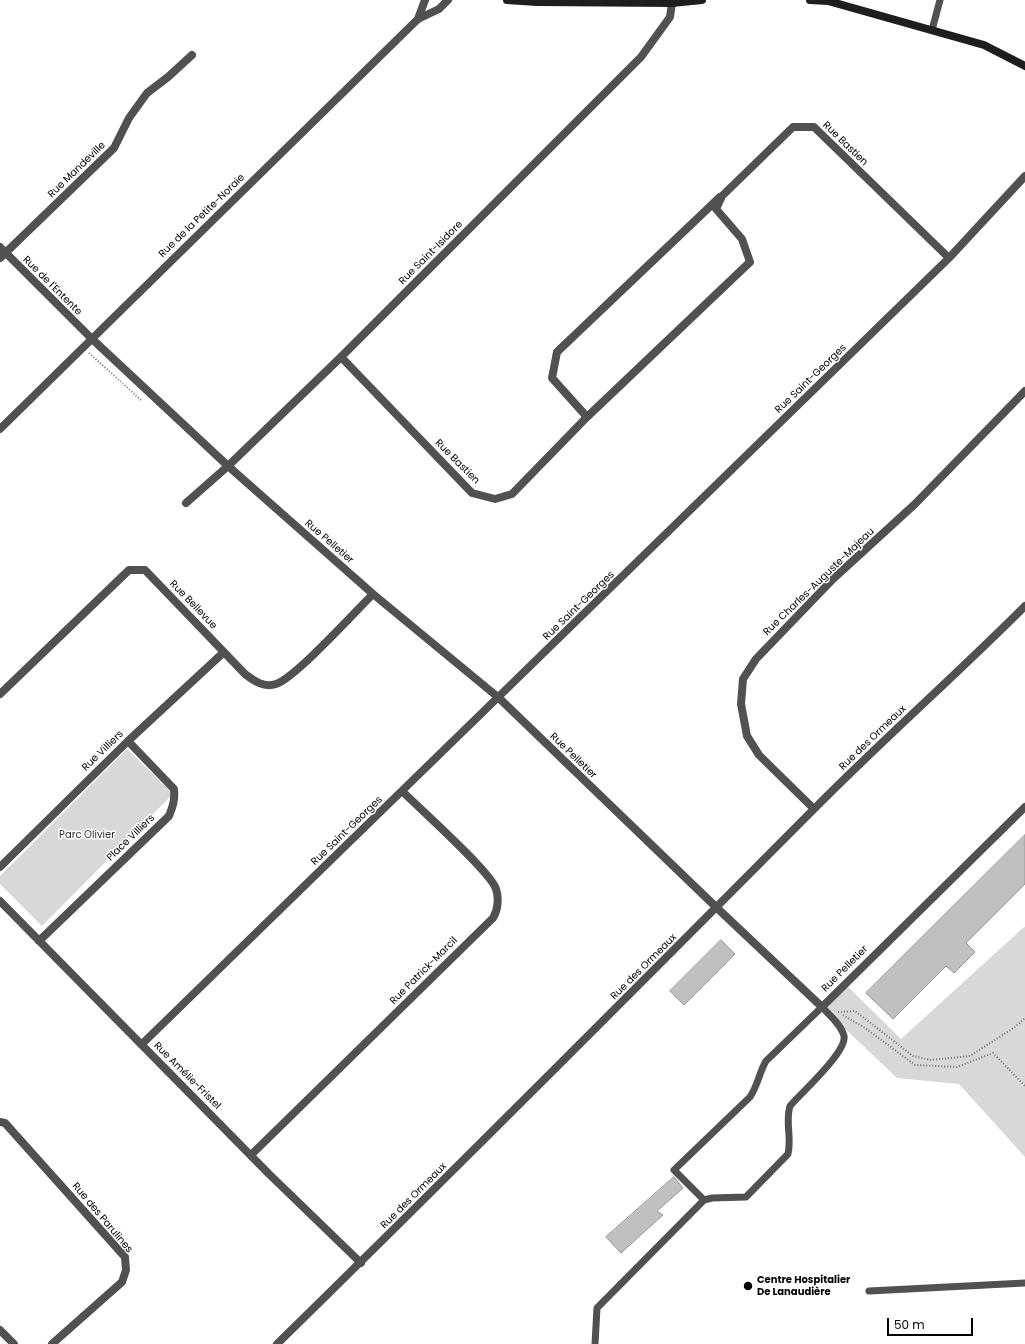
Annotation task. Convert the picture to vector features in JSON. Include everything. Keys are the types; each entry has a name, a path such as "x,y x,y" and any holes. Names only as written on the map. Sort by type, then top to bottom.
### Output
{"main road":[{"path":"507,0 537,2 672,3 702,0"},
{"path":"810,0 828,2 984,45 1025,66"}],"street":[{"name":"Rue de la Petite-Noraie","path":"418,18 425,0"},
{"name":"Rue de la Petite-Noraie","path":"0,429 418,18 439,8 448,0"},
{"name":"Rue Saint-Isidore","path":"186,503 228,466 341,357 641,57 670,17 672,3"},
{"name":"Rue Mandeville","path":"2,253 114,148 129,118 147,93 168,77 192,55"},
{"name":"Rue Bastien","path":"587,417 552,378 557,352 793,127 814,127 949,258"},
{"name":"Rue Saint-Georges","path":"142,1044 499,698 949,258 1025,176"},
{"name":"Rue Bastien","path":"341,357 472,493 495,499 512,494 587,417 750,262 742,239 716,209 722,196"},
{"name":"Rue de l'Entente","path":"2,253 91,338"},
{"name":"Rue Pelletier","path":"91,338 228,466 373,594 499,698 822,1007 1025,806"},
{"name":"Rue Charles-Auguste-Majeau","path":"814,809 759,755 747,736 741,704 743,679 756,659 822,591 915,504 1025,392"},
{"name":"Rue Bellevue","path":"0,694 129,570 146,570 224,652 256,682 265,685 275,685 295,672 373,594"},
{"name":"Rue des Ormeaux","path":"278,1344 362,1263 814,809 1025,606"},
{"name":"Rue Villiers","path":"0,867 128,741 224,652"},
{"name":"Place Villiers","path":"40,941 169,816 175,800 174,789 128,741"},
{"name":"Rue Patrick-Marcil","path":"251,1155 493,918 496,913 497,889 493,882 480,867 402,791"},
{"name":"Rue Amélie-Fristel","path":"0,901 251,1155 362,1263"},
{"name":"Rue des Parulines","path":"0,1122 5,1123 125,1257 126,1270 122,1282 52,1344"},
{"path":"0,1330 14,1344"}],"lane":[{"path":"932,30 940,0"},
{"path":"595,1344 597,1308 704,1200 712,1198 746,1197 788,1154 787,1116 790,1106 835,1057 842,1047 844,1037 839,1026 822,1007 766,1061 761,1070 758,1085 750,1097 674,1170 704,1200"},
{"path":"869,1291 1025,1283"}],"path":[{"path":"82,347 146,404"},
{"path":"822,1007 838,1012 864,1028 915,1065 957,1067 994,1053 1025,1086"},
{"path":"838,1012 855,1011 914,1056 930,1060 970,1056 1016,1027 1025,1018"}],"green space":[{"name":"Parc Olivier","path":"127,749 173,794 42,926 0,884 0,876"},
{"path":"1024,927 1025,1157 959,1084 897,1078 822,1007 845,984 901,1039"}],"building":[{"path":"1025,835 1025,884 966,943 975,952 954,973 946,966 893,1019 866,993"},
{"path":"721,940 735,954 684,1005 670,991"},
{"path":"674,1177 683,1188 657,1211 663,1215 621,1253 606,1237"}],"place":[{"name":"Centre Hospitalier De Lanaudière","path":"748,1286"}]}
